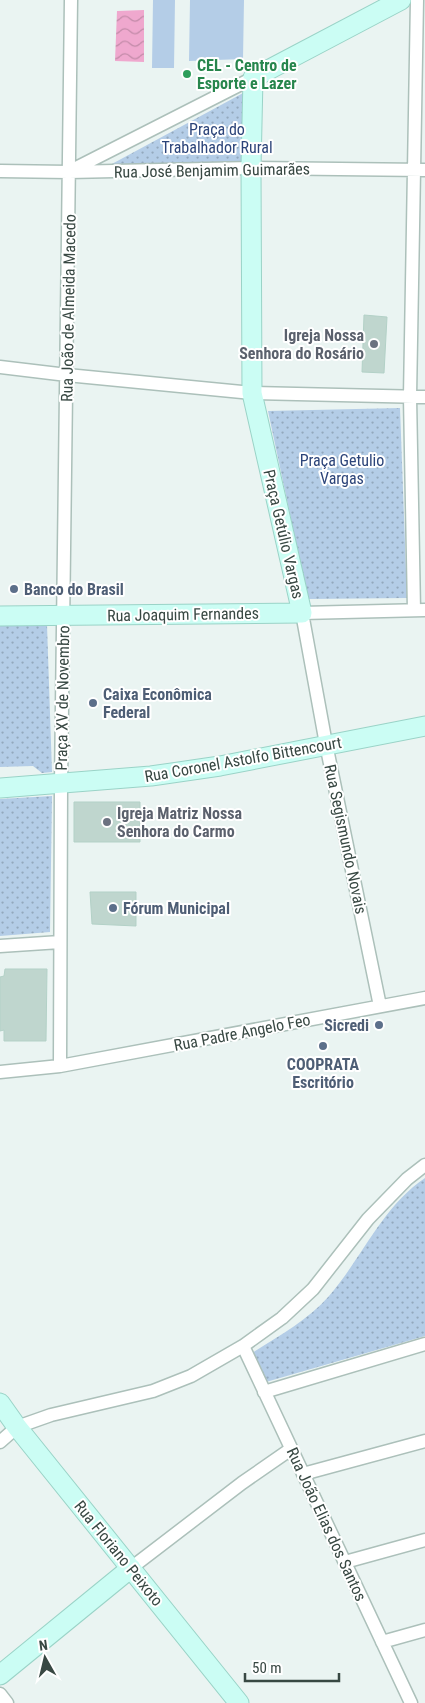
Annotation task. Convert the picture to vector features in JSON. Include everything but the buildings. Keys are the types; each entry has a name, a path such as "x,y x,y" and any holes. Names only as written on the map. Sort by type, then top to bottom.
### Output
{"street":[{"name":"Rua João de Almeida Macedo","path":"64,615 71,0"},
{"path":"69,172 401,0"},
{"name":"Praça Getúlio Vargas","path":"250,168 252,393 302,613 420,610 410,397 420,170 417,0"},
{"path":"250,168 253,78"},
{"name":"Rua José Benjamim Guimarães","path":"0,171 69,172 250,168 420,170"},
{"path":"0,366 67,375 252,393 425,397"},
{"name":"Rua Joaquim Fernandes","path":"64,615 302,613"},
{"name":"Rua Segismundo Novais","path":"302,613 326,744 380,1006"},
{"name":"Praça XV de Novembro","path":"0,616 64,615 61,784 60,1066"},
{"name":"Rua Coronel Astolfo Bittencourt","path":"61,784 151,776 220,766 425,726"},
{"name":"Praça XV de Novembro","path":"0,788 61,784"},
{"path":"0,946 60,942"},
{"name":"Rua Padre Angelo Feo","path":"60,1066 425,998"},
{"path":"0,1072 60,1066"},
{"path":"0,1442 17,1427 51,1415 153,1391 191,1376 242,1346 282,1318 313,1289 368,1219 407,1179 425,1165"},
{"path":"264,1392 425,1344"},
{"name":"Rua João Elias dos Santos","path":"242,1346 411,1703"},
{"name":"Rua Floriano Peixoto","path":"0,1403 17,1427 239,1703"},
{"path":"303,1474 425,1441"},
{"path":"0,1675 131,1568 242,1483 291,1449"},
{"path":"345,1562 425,1540"},
{"path":"382,1642 425,1630"},
{"path":"0,1694 7,1703"}],"green space":[{"path":"153,0 175,0 174,68 152,68"},
{"path":"190,0 244,0 243,59 189,61"},
{"name":"Praça do Trabalhador Rural","path":"245,92 244,164 110,165"},
{"name":"Praça Getulio Vargas","path":"400,408 407,598 308,599 268,411"},
{"path":"47,625 52,772 42,773 33,766 0,767 0,626"},
{"path":"52,796 50,932 0,936 0,799"},
{"path":"425,1178 425,1336 266,1382 252,1353 293,1327 321,1305 341,1281 384,1218 410,1190"}],"water":[{"path":"144,10 144,62 115,61 117,11"}],"place":[{"name":"CEL - Centro de Esporte e Lazer","path":"187,74"},
{"name":"Igreja Nossa Senhora do Rosário","path":"374,344"},
{"name":"Banco do Brasil","path":"14,589"},
{"name":"Caixa Econômica Federal","path":"93,703"},
{"name":"Igreja Matriz Nossa Senhora do Carmo","path":"107,822"},
{"name":"Fórum Municipal","path":"113,908"},
{"name":"Sicredi","path":"379,1025"},
{"name":"COOPRATA Escritório","path":"323,1046"}]}
